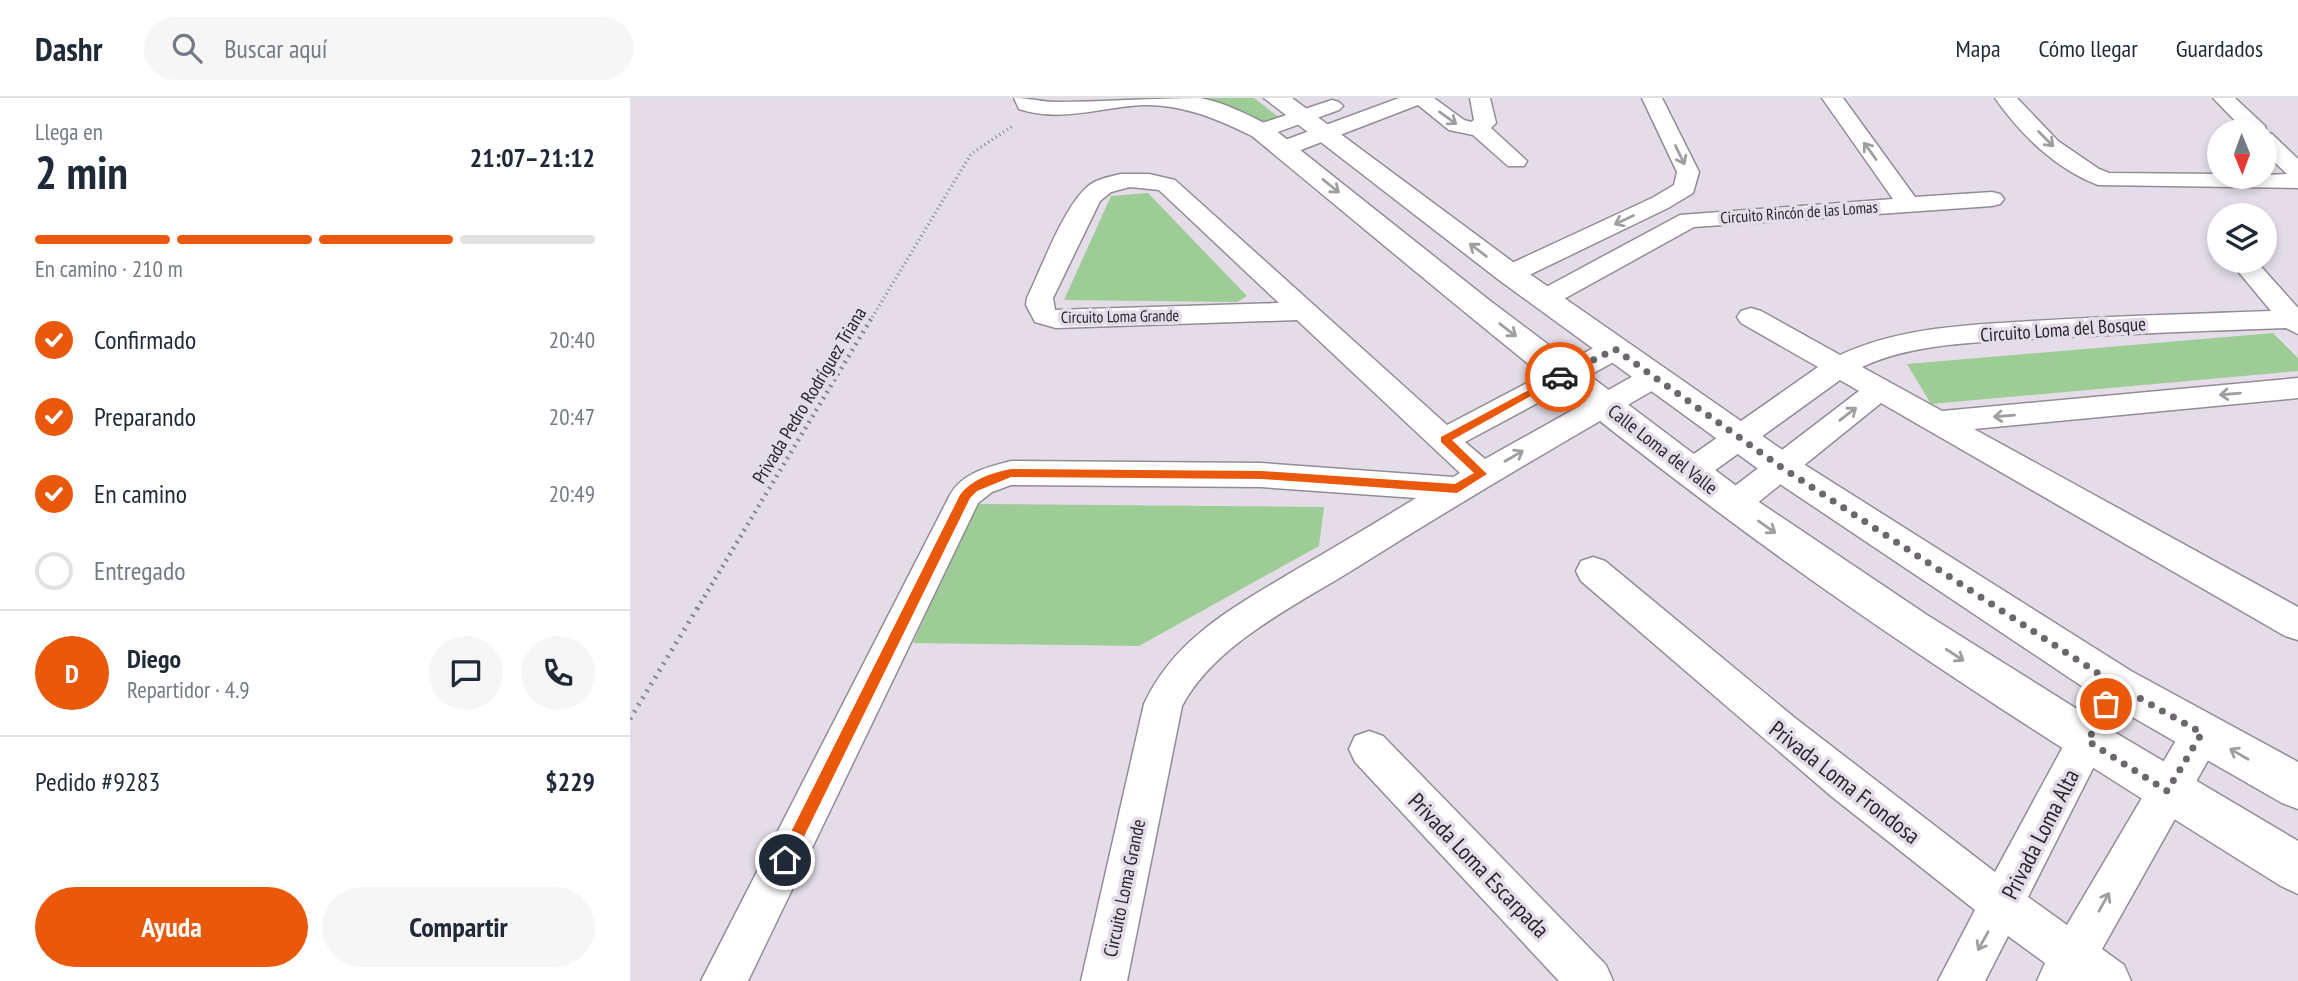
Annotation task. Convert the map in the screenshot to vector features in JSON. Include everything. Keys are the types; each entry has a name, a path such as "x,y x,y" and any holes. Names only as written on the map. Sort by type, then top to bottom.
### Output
{"street":[{"name":"Calle Loma del Valle","path":"1032,104 1164,98 1289,126 1510,274 1781,467 2116,685 2298,788"},
{"path":"1289,126 1354,98"},
{"path":"1289,126 1419,98 1457,125 1469,129 1478,128 1485,123 1486,118 1480,98"},
{"path":"1510,274 1660,203 1685,188 1688,172 1652,98"},
{"name":"Circuito Rincón de las Lomas","path":"1832,98 1909,205"},
{"path":"2005,98 2070,164 2090,176 2123,182 2298,181"},
{"path":"2222,98 2244,119"},
{"name":"Calle Loma del Valle","path":"1289,126 1478,307 1734,504 1912,627 2088,741 2298,869"},
{"path":"1478,128 1516,161"},
{"path":"2277,152 2298,172"},
{"name":"Circuito Loma Grande","path":"1301,312 1056,319 1045,316 1039,305 1040,298 1092,194 1112,183 1132,179 1167,185 1301,312 1445,439 1469,481"},
{"name":"Circuito Rincón de las Lomas","path":"1544,299 1689,220 1992,199"},
{"path":"1660,203 1689,220"},
{"path":"1564,248 1596,270"},
{"name":"Circuito Loma del Bosque","path":"2253,273 2295,322"},
{"path":"1751,317 1935,422 2282,606 2298,625"},
{"name":"Circuito Loma del Bosque","path":"1692,471 1838,367 1872,351 1917,340 2100,326 2295,322"},
{"path":"1445,439 1615,349"},
{"name":"Circuito Loma Grande","path":"1104,981 1163,704 1185,667 1205,646 1238,623 1469,481 1654,377"},
{"path":"1935,422 2298,388"},
{"path":"1734,504 1879,390"},
{"path":"724,981 966,495 973,488 996,477 1025,473 1262,475 1469,481"},
{"name":"Privada Loma Frondosa","path":"1593,571 1769,722 2003,905 2080,973"},
{"name":"Privada Loma Alta","path":"1961,981 2116,685"},
{"path":"2080,973 2167,791 2202,733"},
{"name":"Privada Loma Escarpada","path":"1369,749 1590,981"}],"path":[{"name":"Privada Pedro Rodríguez Triana","path":"630,719 971,154 1032,104"}],"green space":[{"path":"1207,98 1254,98 1281,119 1269,125"},
{"path":"1148,193 1247,296 1237,302 1064,300 1111,196"},
{"path":"2273,333 2298,358 2298,371 1931,404 1907,364"},
{"path":"975,504 1324,507 1319,546 1139,646 913,643"}],"way so far":[{"path":"1560,377 1615,349 1781,467 2116,685 2202,733 2167,791 2088,741 2106,704"}],"route":[{"path":"785,860 966,495 973,488 1011,473 1262,475 1457,488 1481,474 1445,439 1560,377"}]}
